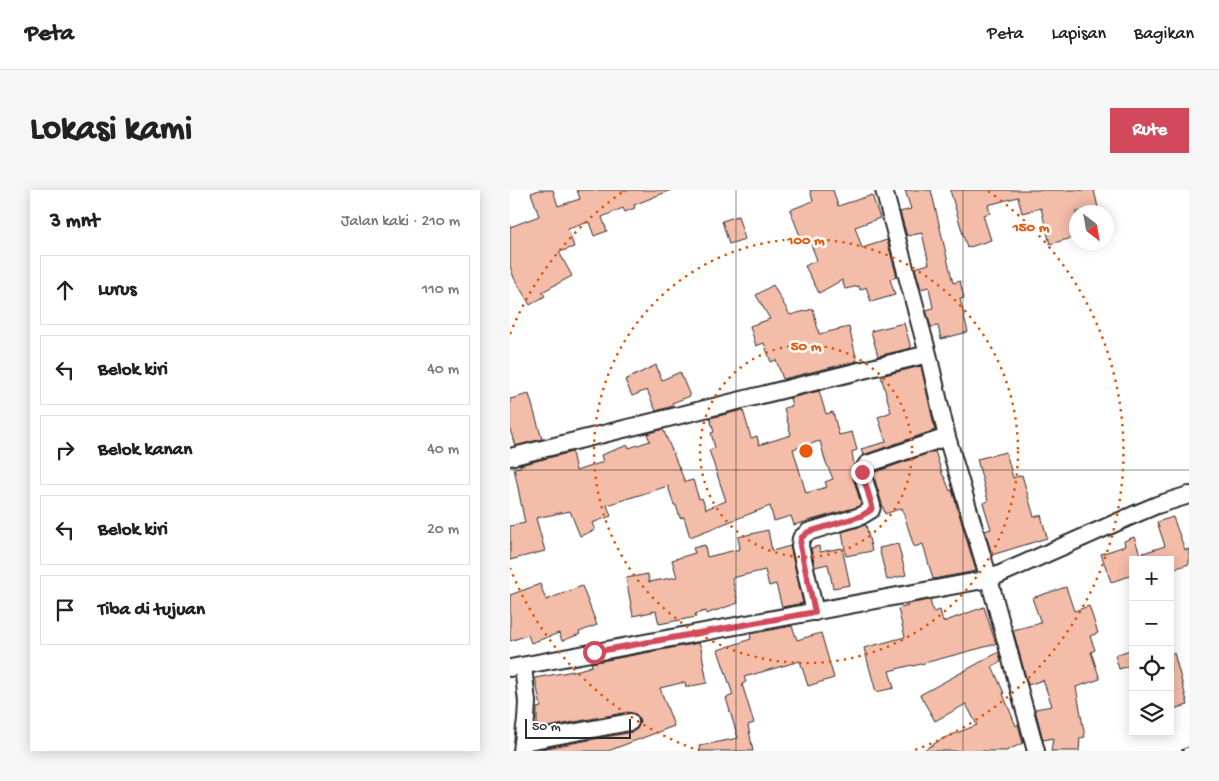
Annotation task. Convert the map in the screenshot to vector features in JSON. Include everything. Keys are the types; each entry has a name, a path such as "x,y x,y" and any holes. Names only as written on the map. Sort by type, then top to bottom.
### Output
{"street":[{"path":"884,190 928,354 947,438 990,579 1036,751"},
{"path":"510,457 928,354"},
{"path":"815,612 800,546 801,538 808,532 861,516 871,510 872,506 862,472 866,464 947,438"},
{"path":"630,722 522,747 527,702 516,667 990,579 1138,513 1189,495"}],"building":[{"path":"539,190 553,190 558,206 580,199 577,190 671,190 634,205 635,208 625,212 623,208 602,217 607,231 594,236 589,222 568,229 574,247 559,252 572,276 542,292 545,296 530,305 514,278 510,266 510,227 539,216 531,193"},
{"path":"810,190 833,190 838,206 872,195 880,218 855,227 862,248 887,240 897,277 890,279 895,295 871,302 866,287 860,290 859,286 845,289 842,280 819,293 805,266 817,260 809,239 802,241 790,210 813,201"},
{"path":"905,190 931,190 953,283 960,281 964,298 960,299 968,332 941,339 938,326 931,327 926,310 933,308 929,287 921,289 915,268 929,264 922,233 907,236 900,212 911,209"},
{"path":"950,190 1094,190 1097,205 1069,205 1069,239 1050,244 1041,208 1022,213 1018,197 988,205 990,213 983,215 991,240 967,248"},
{"path":"738,216 745,239 729,244 722,221"},
{"path":"773,285 790,315 813,309 819,334 849,327 857,361 783,379 776,360 771,362 764,343 756,346 750,326 770,319 756,295"},
{"path":"904,323 911,348 878,356 871,331"},
{"path":"656,365 662,380 680,372 690,396 672,403 673,406 656,411 647,390 632,396 625,380"},
{"path":"921,366 935,430 863,455 861,449 886,442 878,417 891,412 881,376"},
{"path":"819,391 826,414 833,412 839,435 852,432 857,450 852,452 854,465 852,474 861,504 857,507 794,525 791,516 774,521 770,506 690,537 684,517 680,518 668,486 607,505 611,516 592,523 595,530 580,536 570,511 536,518 545,551 510,560 510,526 525,523 514,468 572,452 576,471 603,462 601,455 628,445 629,448 650,441 647,434 663,429 685,482 693,480 699,499 702,498 706,509 726,501 709,450 715,448 711,433 714,432 710,418 743,410 751,438 757,436 759,445 791,435 784,408 792,406 790,398","holes":["820,441 833,479 825,482 827,487 806,493 793,449"]},
{"path":"529,394 542,439 515,446 510,429 510,399"},
{"path":"935,451 943,476 950,491 952,490 976,571 933,579 923,544 914,547 902,508 885,514 873,473"},
{"path":"1006,452 1013,478 1022,475 1034,517 1041,515 1047,538 992,555 985,531 991,529 983,503 988,501 977,459"},
{"path":"1173,517 1185,550 1189,549 1189,564 1174,569 1174,556 1129,556 1129,576 1111,582 1101,554 1125,546 1124,541 1134,537 1140,554 1165,546 1157,522"},
{"path":"866,525 872,551 846,556 842,532"},
{"path":"768,530 772,551 790,546 803,603 782,607 776,584 769,586 765,570 732,578 738,603 706,614 706,611 695,614 696,617 659,624 656,611 633,616 626,578 648,574 649,582 677,577 672,560 695,553 693,548 705,545 707,557 740,549 738,537"},
{"path":"898,544 906,575 887,580 879,548"},
{"path":"819,546 820,552 842,548 850,585 833,588 828,564 815,567 811,548"},
{"path":"540,584 546,600 582,586 597,625 562,641 559,633 531,643 528,635 510,641 510,595"},
{"path":"1066,587 1074,611 1089,606 1098,633 1090,636 1095,650 1091,652 1100,679 1076,687 1085,737 1080,738 1079,751 1051,751 1053,738 1043,740 1035,709 1052,706 1043,680 1028,685 1013,630 1041,623 1032,598"},
{"path":"930,600 933,612 940,610 943,622 984,607 996,644 889,671 894,688 876,692 864,648 905,637 898,609 908,606 907,604"},
{"path":"792,626 797,640 821,633 834,678 808,686 800,661 744,677 746,682 742,684 754,723 748,725 753,751 700,751 699,746 738,738 726,698 733,695 718,650 751,639 750,634"},
{"path":"699,643 707,683 686,687 685,682 660,688 674,726 608,751 541,751 541,749 632,732 637,729 640,721 637,715 628,712 537,729 537,708 541,707 535,678 579,670 592,666 591,663"},
{"path":"1129,650 1129,666 1119,669 1115,655"},
{"path":"999,652 1001,662 992,666 1016,726 1018,724 1023,743 1006,751 922,751 944,738 977,725 966,704 935,721 920,695"},
{"path":"1174,653 1188,705 1174,709"}],"railway":[{"path":"1184,751 1189,749"}],"route":[{"path":"594,652 815,612 800,546 801,538 808,532 861,516 871,510 872,506 862,472"}]}
